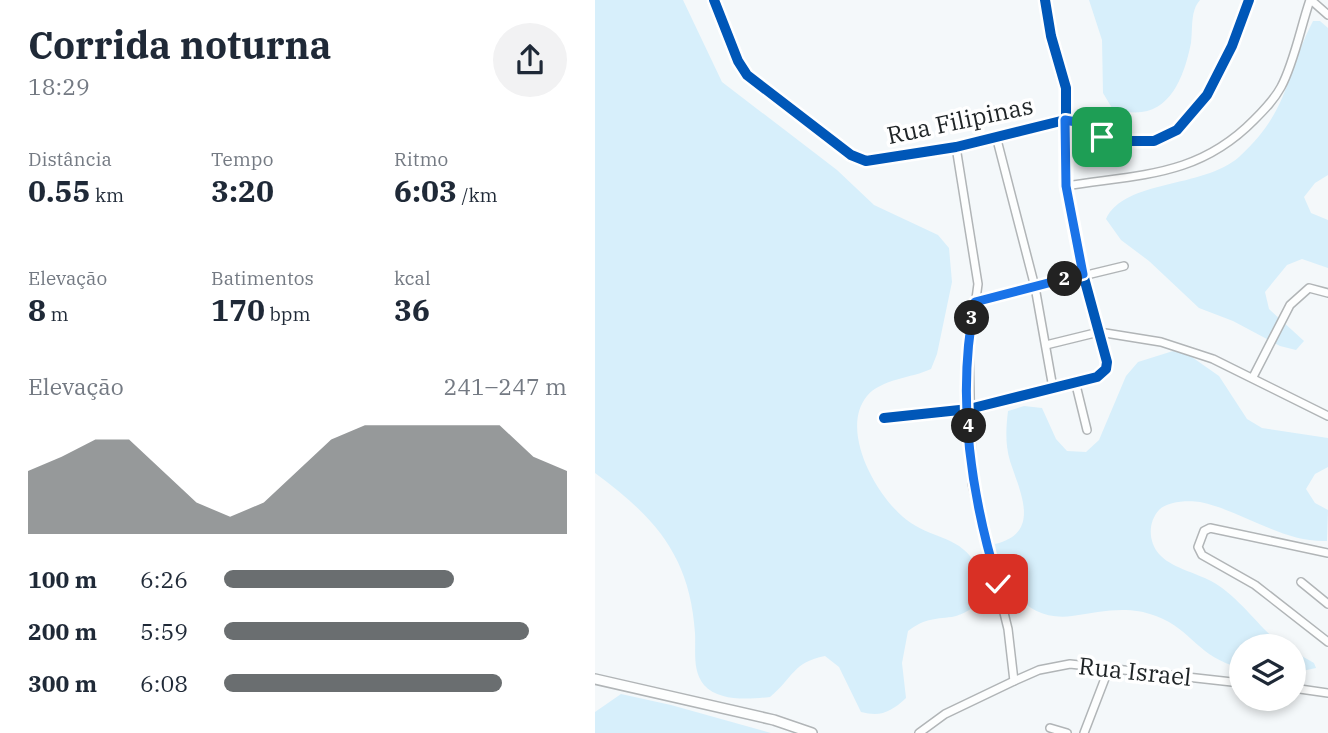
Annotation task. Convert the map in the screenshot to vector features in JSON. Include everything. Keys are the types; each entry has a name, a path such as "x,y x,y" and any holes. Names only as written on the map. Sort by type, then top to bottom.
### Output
{"street":[{"name":"Rua Filipinas","path":"714,0 747,75 852,155 874,161 956,147 1065,120 1118,141 1154,141 1168,136 1188,120 1206,95 1233,46 1249,0"},
{"path":"884,418 969,408 1103,374 1107,362 1083,274 1066,186 1066,88 1051,36 1045,0"},
{"path":"1066,186 1174,169 1204,159 1233,142 1270,104 1282,86 1311,0 1328,15"},
{"path":"996,135 1035,287 1053,388"},
{"path":"956,147 977,264 969,351 972,483 1008,629 1014,681"},
{"path":"975,302 1124,266"},
{"path":"1253,377 1290,305 1309,288 1328,293"},
{"path":"1046,345 1099,332 1161,342 1213,359 1328,416"},
{"path":"1075,381 1087,430"},
{"path":"1328,553 1210,528 1204,531 1198,547 1202,555 1255,585 1328,642"},
{"path":"1301,582 1328,604"},
{"name":"Rua Israel","path":"919,733 945,714 1014,681 1039,670 1070,664 1229,681"},
{"path":"1084,733 1109,668"},
{"path":"595,679 773,720 812,733"},
{"path":"1306,690 1328,693"},
{"path":"1050,729 1067,733"}],"shaded area":[{"path":"595,0 683,0 722,82 837,170 874,205 938,235 949,248 952,282 937,354 931,369 888,382 873,390 859,411 857,428 866,465 875,483 899,513 911,523 955,544 970,556 982,578 983,601 960,614 929,620 908,631 902,663 906,698 885,712 861,712 839,667 825,656 806,662 770,697 726,697 710,690 698,673 692,606 677,560 652,523 595,473"},
{"path":"1089,0 1200,0 1193,15 1191,43 1182,74 1167,99 1157,107 1145,112 1112,108 1103,93 1102,40"},
{"path":"1313,21 1320,21 1328,28 1328,175 1315,183 1304,197 1311,213 1328,220 1328,268 1302,259 1287,265 1265,292 1269,309 1304,341 1296,350 1280,346 1233,321 1199,308 1149,261 1121,240 1106,219 1116,206 1130,197 1205,175 1239,157 1256,140 1277,108"},
{"path":"1173,351 1189,355 1219,376 1247,419 1262,428 1328,438 1328,467 1315,474 1306,489 1315,503 1328,510 1327,541 1295,537 1216,506 1195,501 1167,505 1155,515 1151,538 1159,554 1170,563 1221,587 1270,634 1229,634 1229,664 1214,657 1179,628 1145,613 1114,610 1056,616 1041,613 1029,606 1010,586 998,559 995,544 1010,539 1019,531 1024,510 1007,448 1008,411 1024,406 1042,408 1056,439 1067,451 1086,452 1099,440 1126,376 1138,362"},
{"path":"1306,658 1314,663 1316,668 1306,670"},
{"path":"621,694 771,733 595,733 595,712"}],"cycle path":[{"path":"714,0 738,61 747,75 851,155 866,161 956,147 1065,120 1118,141 1154,141 1177,130 1207,95 1232,46 1249,0"},
{"path":"884,418 969,409 1097,377 1106,369 1107,362 1083,274 1066,186 1066,88 1051,36 1045,0"}],"route":[{"path":"998,584 982,533 972,483 969,351 975,302 1083,274 1066,186 1065,120 1076,122 1102,137"}]}
